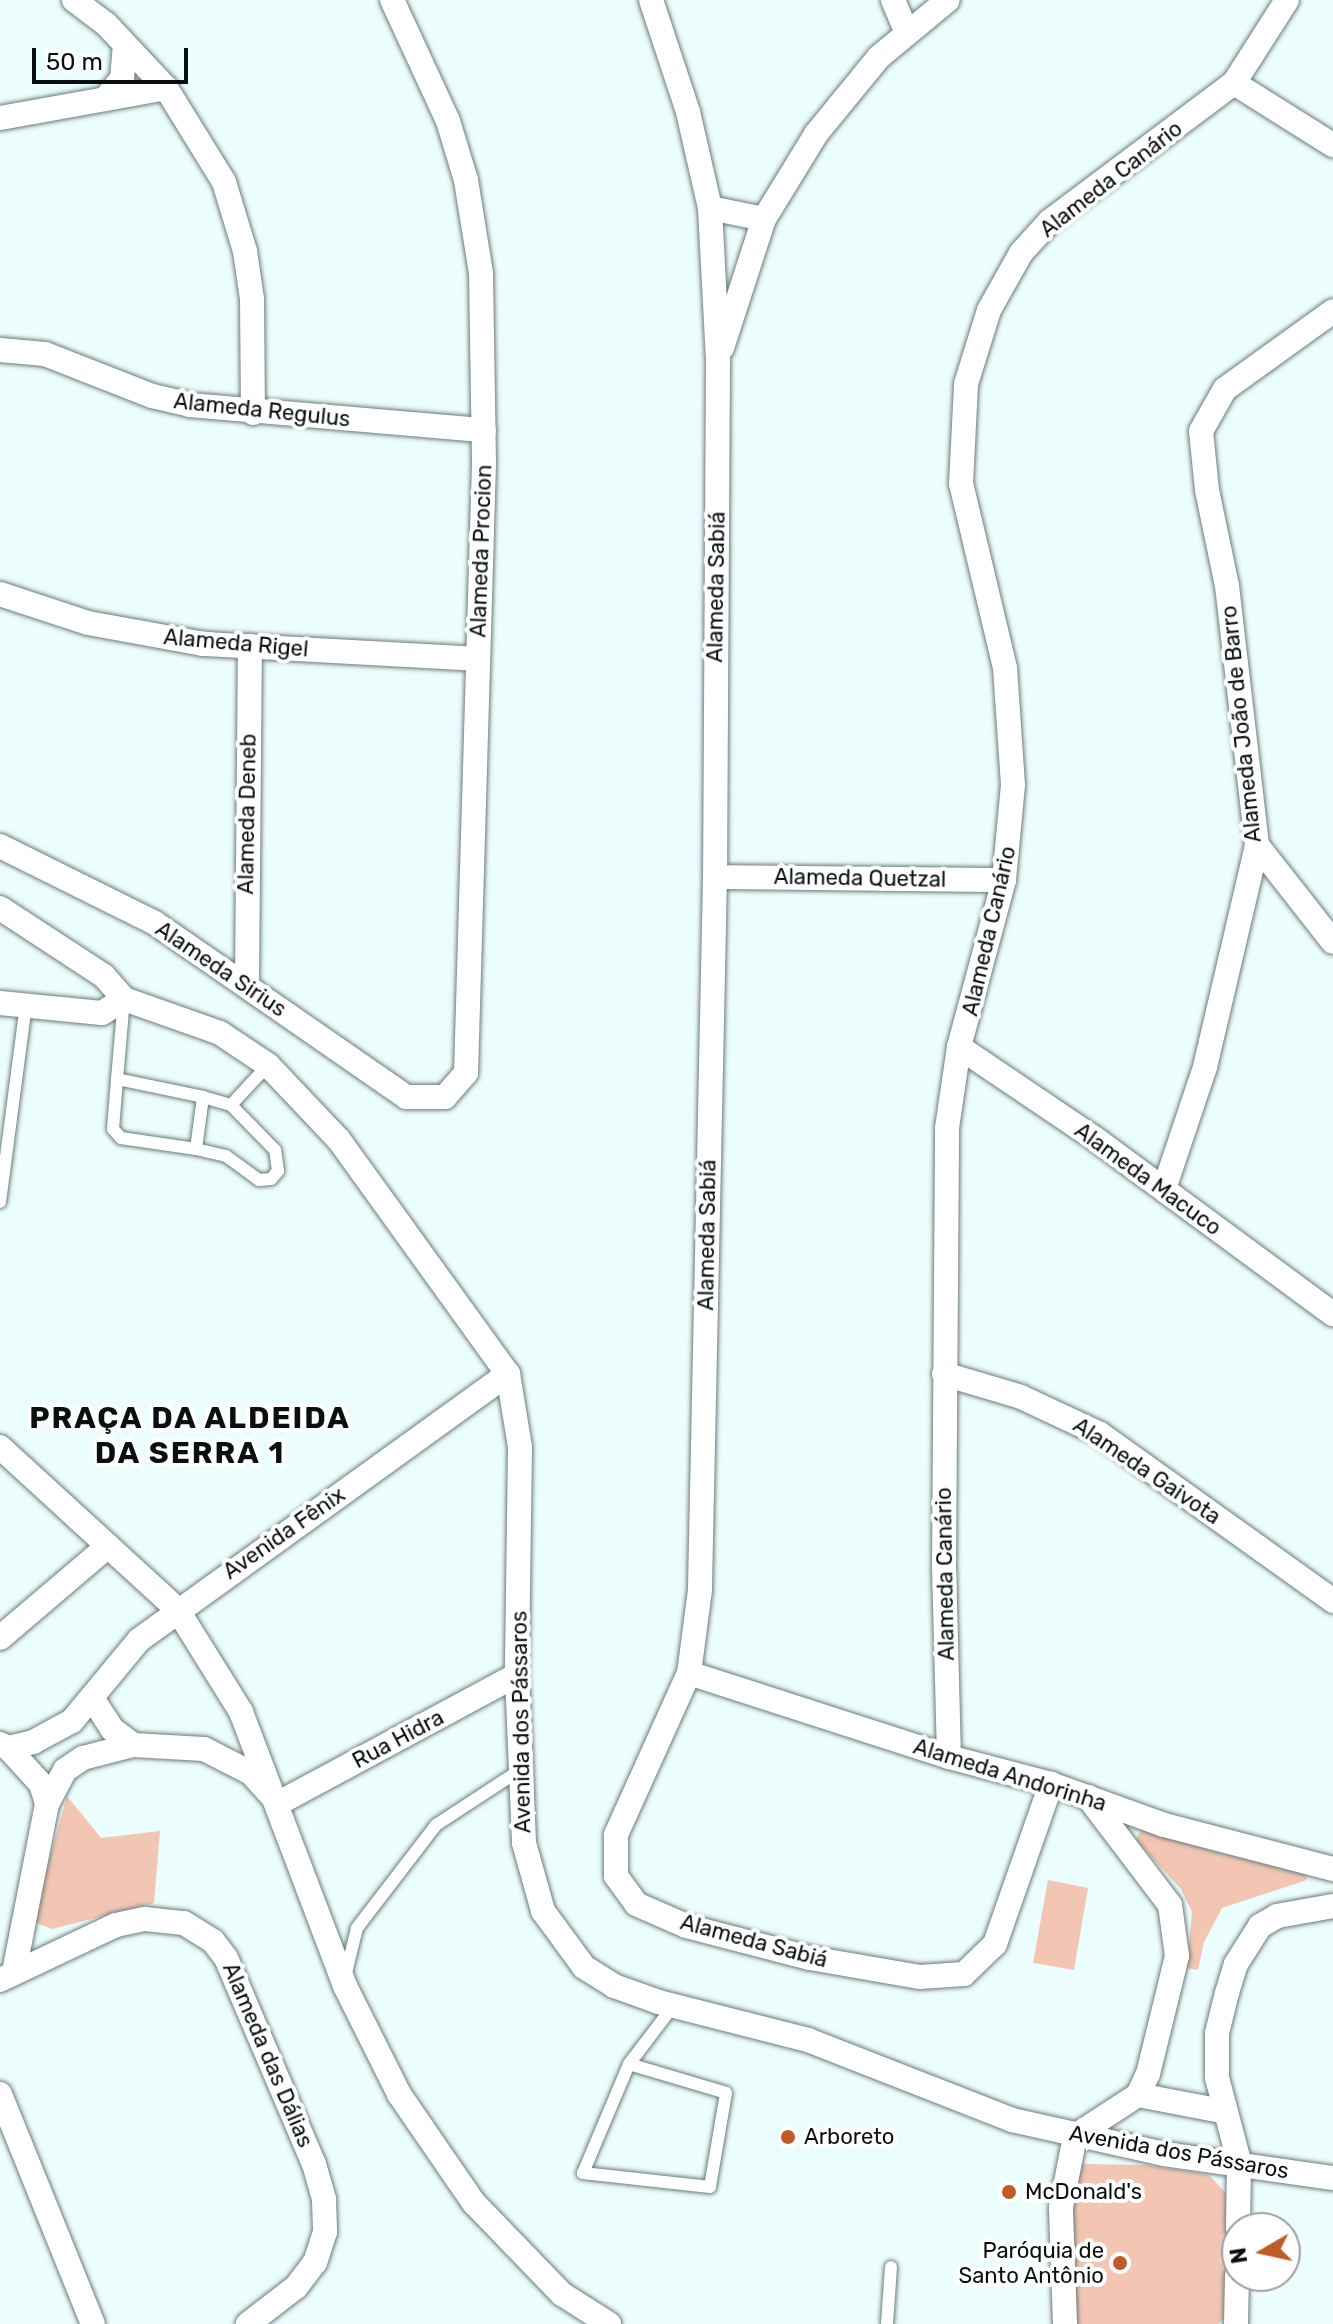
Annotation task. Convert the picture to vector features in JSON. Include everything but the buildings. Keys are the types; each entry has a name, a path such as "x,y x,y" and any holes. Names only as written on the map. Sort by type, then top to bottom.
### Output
{"street":[{"path":"74,0 125,45 166,88 224,182 236,219 252,299 253,413"},
{"name":"Alameda Procion","path":"392,0 426,64 466,180 481,273 484,430 470,1059 456,1090 433,1100"},
{"name":"Alameda Sabiá","path":"651,0 688,112 710,208 718,361 715,877 700,1590 689,1673 616,1835 614,1858 620,1884 636,1904 686,1926 810,1958 920,1977 964,1974 995,1944 1051,1784"},
{"path":"893,0 906,30"},
{"path":"718,361 764,219 841,100 906,30 948,0"},
{"name":"Alameda Canário","path":"949,1757 944,1374 947,1128 959,1047 1004,880 1011,836 1012,726 1005,668 961,484 960,424 966,384 989,310 1021,253 1050,221 1234,83 1287,0"},
{"path":"105,99 122,79 125,45"},
{"path":"1234,83 1333,145"},
{"path":"0,118 166,88"},
{"path":"710,208 764,219"},
{"name":"Alameda João de Barro","path":"1164,1189 1205,1067 1257,845 1227,586 1207,490 1201,431 1225,389 1333,311"},
{"name":"Alameda Regulus","path":"0,350 45,354 152,396 253,413 484,430"},
{"name":"Alameda Rigel","path":"0,594 133,633 250,646 478,659"},
{"name":"Alameda Deneb","path":"247,982 250,646"},
{"path":"1257,845 1333,942"},
{"name":"Alameda Sirius","path":"0,846 155,923 247,982 384,1086 406,1097 433,1100"},
{"name":"Alameda Quetzal","path":"715,877 1004,880"},
{"name":"Avenida dos Pássaros","path":"0,908 104,976 124,999 220,1033 268,1065 339,1140 508,1374 520,1447 517,1675 520,1770 531,1878 562,1942 584,1967 614,1986 808,2040 944,2097 1075,2136 1164,2154 1239,2161 1333,2178"},
{"path":"14,1003 102,1013 124,999"},
{"name":"Alameda Macuco","path":"959,1047 1164,1189 1333,1314"},
{"name":"Avenida Fênix","path":"4,1746 53,1733 92,1698 139,1640 177,1609 508,1374"},
{"name":"Alameda Gaivota","path":"944,1374 1021,1397 1100,1434 1333,1601"},
{"path":"0,1447 177,1609 241,1712 279,1803 345,1986 434,2152 539,2272 609,2324"},
{"path":"0,1638 108,1546"},
{"name":"Alameda Andorinha","path":"689,1673 949,1757 1051,1784 1164,1825 1332,1871"},
{"name":"Rua Hidra","path":"279,1803 517,1675"},
{"path":"92,1698 112,1729 133,1745"},
{"path":"7,1976 47,1804 65,1770 83,1758 133,1745 204,1749 251,1773 279,1803"},
{"path":"4,1746 41,1784 47,1804"},
{"path":"1065,2324 1061,2207 1075,2136 1138,2095 1163,2020 1177,1956 1176,1925 1159,1889 1087,1797"},
{"path":"1238,2212 1239,2161 1222,2111 1217,2033 1249,1939 1277,1916 1333,1906"},
{"name":"Alameda das Dálias","path":"7,1976 116,1925 145,1919 184,1923 213,1941 226,1958 314,2164 324,2200 325,2232 315,2262 296,2287 248,2324"},
{"path":"0,2094 93,2324"},
{"path":"1138,2095 1222,2111"},
{"path":"1236,2324 1237,2292"}],"lane":[{"path":"117,1079 231,1105 275,1150 278,1171 271,1179 259,1180 226,1156 116,1136 117,1079 124,999"},
{"path":"0,1202 14,1003"},
{"path":"231,1105 268,1065"},
{"path":"196,1149 203,1097"},
{"path":"345,1986 357,1928 436,1825 520,1770"},
{"path":"629,2064 726,2093 710,2187 583,2173 629,2064 674,2005"},
{"path":"887,2324 891,2267"}],"shaded area":[{"path":"67,1796 101,1838 160,1831 154,1903 52,1929 32,1921"},
{"path":"1142,1828 1222,1854 1304,1869 1307,1880 1222,1908 1204,1942 1198,1970 1187,1968 1192,1912 1181,1889 1136,1840"},
{"path":"1048,1880 1088,1888 1074,1970 1033,1963"},
{"path":"1084,2164 1147,2165 1209,2175 1226,2193 1226,2212 1221,2212 1221,2292 1228,2292 1228,2315 1218,2324 1074,2324 1072,2168"}],"place":[{"name":"Arboreto","path":"788,2137"},
{"name":"McDonald's","path":"1009,2192"},
{"name":"Paróquia de Santo Antônio","path":"1120,2263"}],"district":[{"name":"PRAÇA DA ALDEIDA DA SERRA 1","path":"190,1435"}]}
